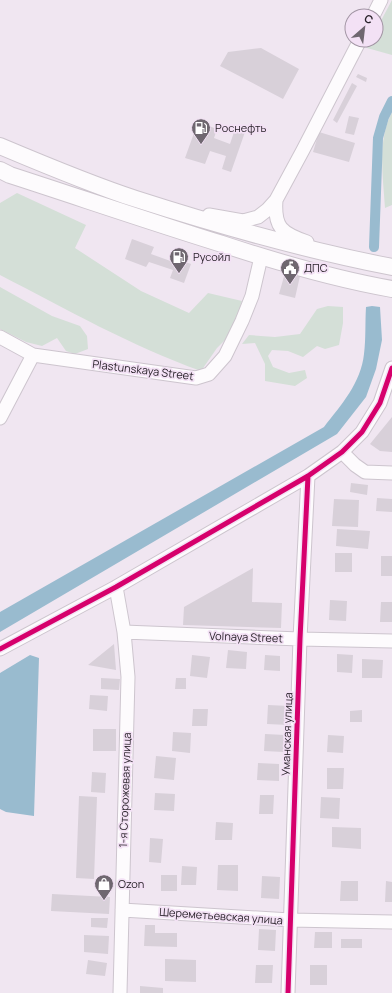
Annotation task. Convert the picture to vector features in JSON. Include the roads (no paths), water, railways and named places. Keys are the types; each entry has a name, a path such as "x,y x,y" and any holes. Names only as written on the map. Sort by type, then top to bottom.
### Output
{"main road":[{"path":"0,146 122,194 273,240 392,267"},
{"path":"0,170 10,175 155,224 261,257 392,289"}],"street":[{"path":"181,212 206,214 243,221 258,217 267,210 276,200 304,150 356,48"},
{"path":"276,200 275,214 278,225 292,237 350,258"},
{"name":"Plastunskaya Street","path":"0,337 33,355 196,378 209,374 225,356 242,321 255,285 261,257"},
{"path":"0,418 33,355"},
{"path":"0,649 116,587 308,476 342,452 362,432 380,403 392,368"},
{"path":"342,452 365,472 392,473"},
{"name":"Уманская улица","path":"288,993 300,639 308,476"},
{"name":"1-я Сторожевая улица","path":"116,587 124,632 128,677 120,993"},
{"name":"Volnaya Street","path":"124,632 392,641"},
{"name":"Шереметьевская улица","path":"122,910 290,920 392,922"}],"water":[{"path":"366,307 380,307 382,340 376,369 366,397 337,434 0,632 0,612 324,427 349,393 359,375 365,348"},
{"path":"30,655 39,658 34,816 6,812 0,809 0,673"}],"waterway":[{"path":"374,247 378,138 384,117 392,101"}],"place":[{"name":"Роснефть","path":"201,145"},
{"name":"Русойл","path":"179,274"},
{"name":"ДПС","path":"290,285"},
{"name":"Ozon","path":"104,901"}]}
